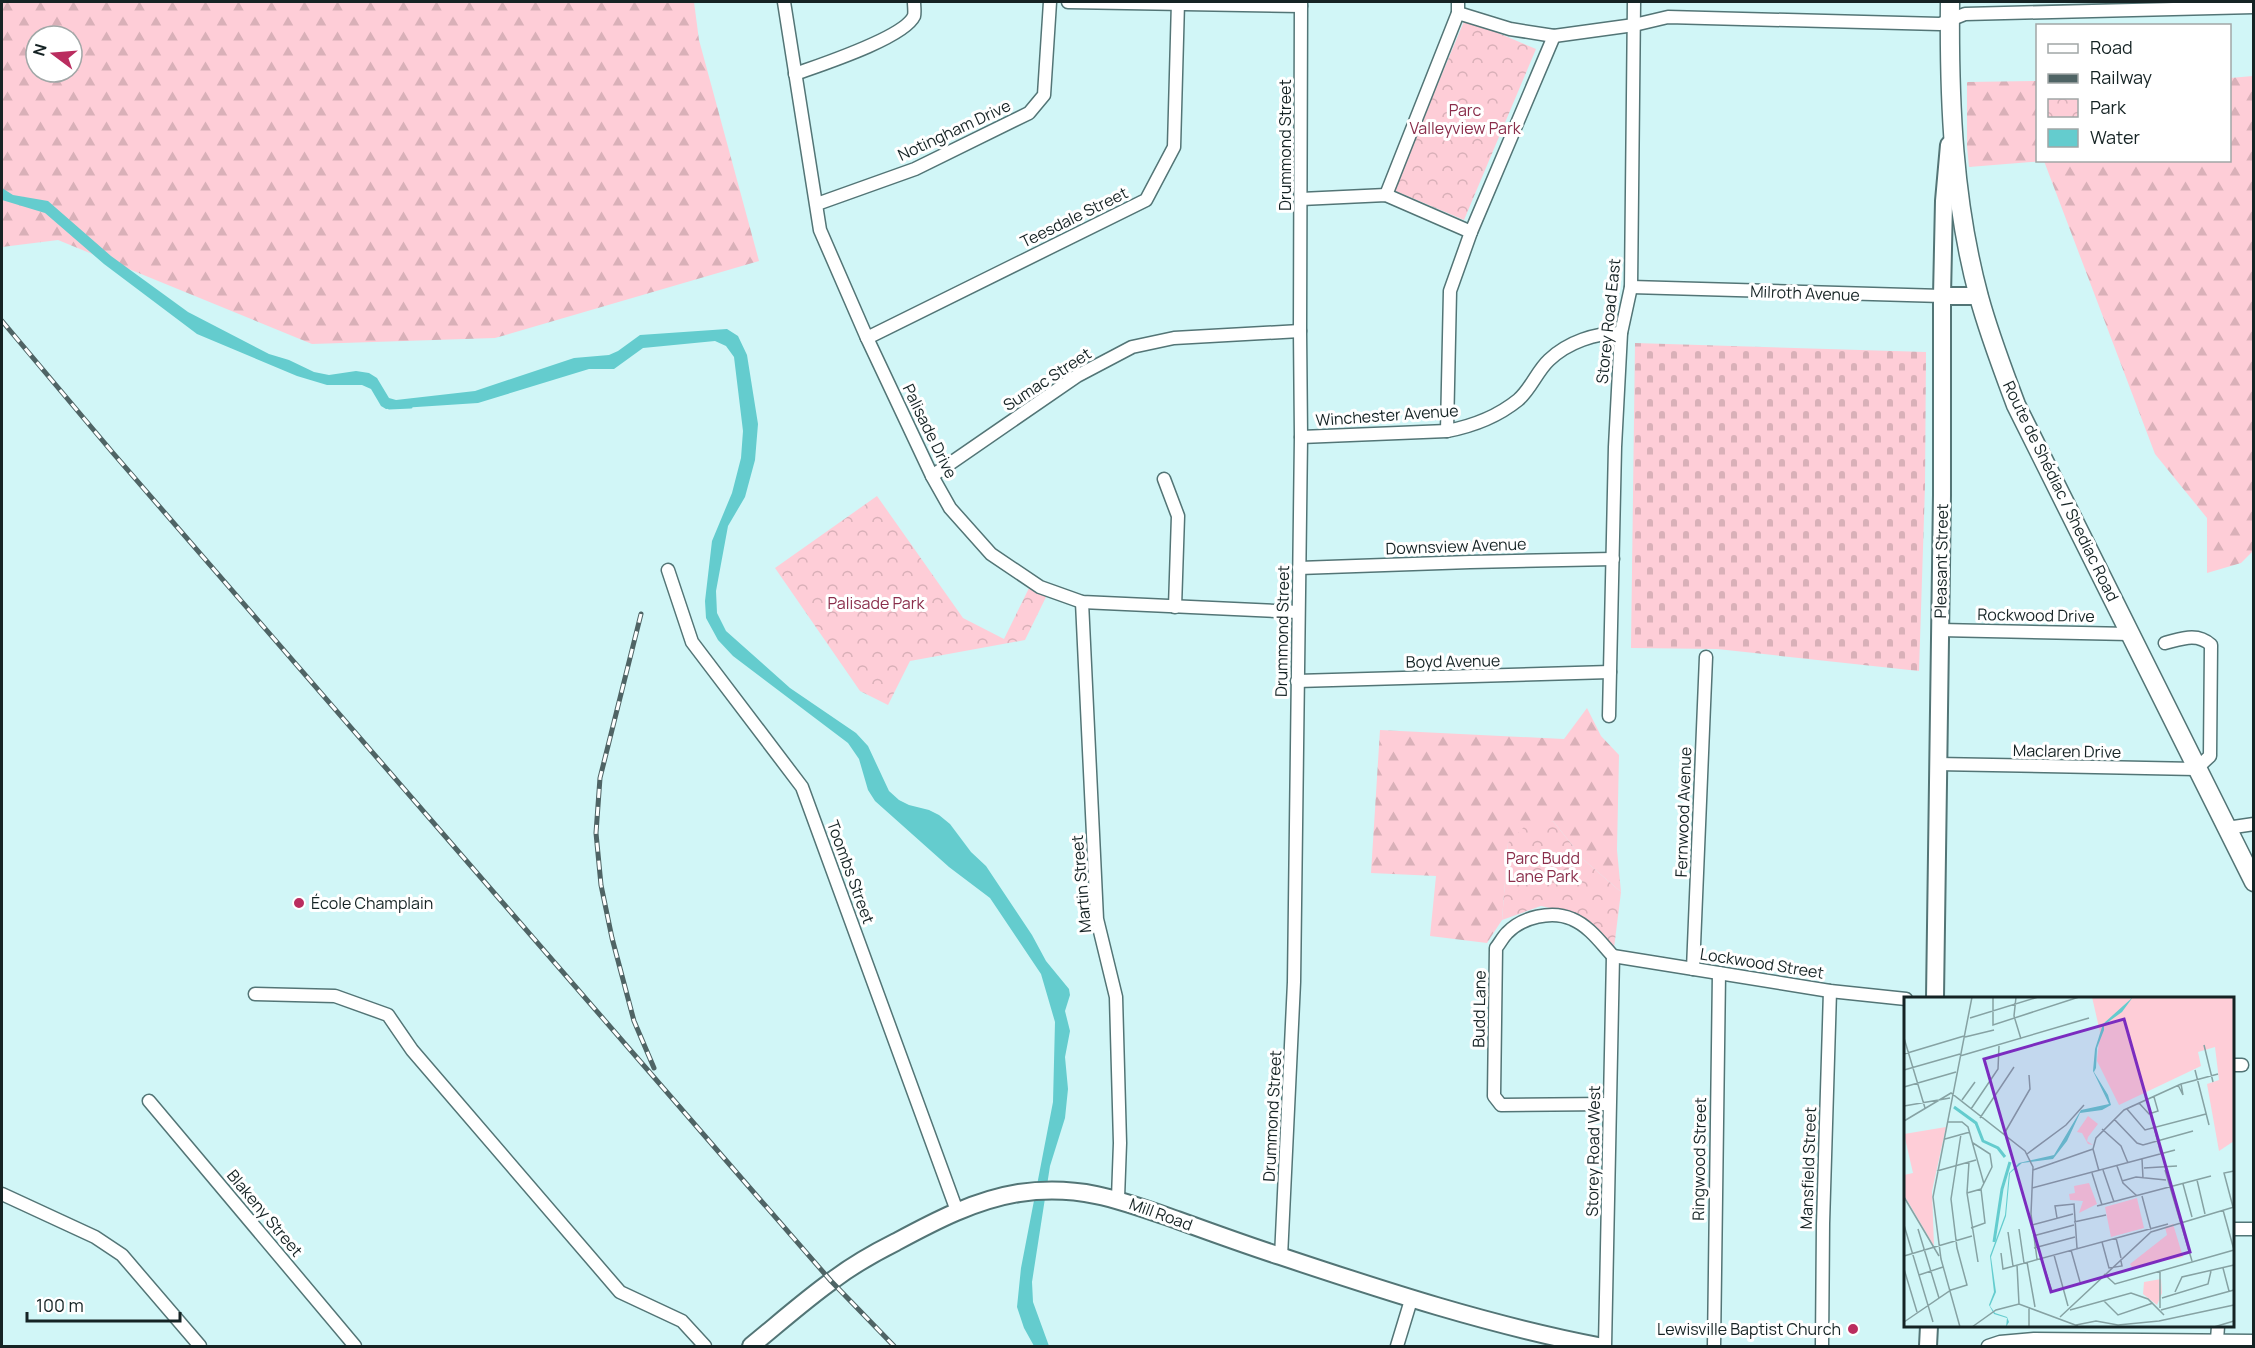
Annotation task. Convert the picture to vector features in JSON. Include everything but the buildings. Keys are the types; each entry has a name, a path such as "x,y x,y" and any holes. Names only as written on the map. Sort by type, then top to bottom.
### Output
{"main road":[{"name":"Route de Shédiac / Shediac Road","path":"1950,10 1951,123 1964,228 1979,296 1996,352 2016,405 2253,882"}],"street":[{"name":"Palisade Drive","path":"784,2 820,230 867,338 932,476 950,508 991,554 1040,587 1082,602 1298,612"},
{"path":"795,74 841,58 903,29 914,15 914,2"},
{"name":"Notingham Drive","path":"817,204 915,169 1029,113 1044,95 1050,2"},
{"path":"1068,2 1301,4"},
{"name":"Teesdale Street","path":"867,338 1146,200 1174,147 1178,2"},
{"name":"Storey Road East","path":"1609,716 1615,447 1621,333 1631,287 1634,2"},
{"name":"Drummond Street","path":"1281,1257 1294,982 1301,437 1301,4"},
{"path":"1386,195 1458,7 1510,29 1554,36 1634,25 1668,17 1940,24 1950,10 1965,15 2253,7"},
{"path":"1447,431 1450,291 1470,232 1554,36"},
{"name":"Pleasant Street","path":"1935,997 1942,296 1944,201 1951,123"},
{"path":"1301,199 1386,195 1470,232"},
{"name":"Milroth Avenue","path":"1631,287 1979,296"},
{"name":"Sumac Street","path":"932,476 1077,376 1132,347 1174,338 1300,331"},
{"name":"Winchester Avenue","path":"1301,437 1447,431 1468,427 1492,416 1519,399 1549,360 1580,340 1610,333 1621,333"},
{"path":"1164,479 1178,516 1175,607"},
{"name":"Downsview Avenue","path":"1299,568 1613,560"},
{"name":"Toombs Street","path":"668,570 692,642 802,787 957,1211"},
{"name":"Martin Street","path":"1082,602 1097,920 1116,997 1120,1143 1118,1198"},
{"name":"Rockwood Drive","path":"1940,630 2130,634"},
{"path":"2165,643 2188,637 2204,639 2211,645 2210,756 2196,769"},
{"name":"Fernwood Avenue","path":"1693,969 1706,657"},
{"name":"Boyd Avenue","path":"1297,681 1610,672"},
{"name":"Maclaren Drive","path":"1937,764 2196,769"},
{"path":"2227,828 2253,824"},
{"name":"Budd Lane","path":"1610,1104 1501,1105 1494,1096 1497,948 1507,932 1527,919 1549,915 1572,919 1593,933 1613,956"},
{"name":"Lockwood Street","path":"1613,956 1830,991 1904,999"},
{"name":"Storey Road West","path":"1605,1347 1608,1309 1613,956"},
{"name":"Ringwood Street","path":"1714,1347 1719,973"},
{"name":"Mansfield Street","path":"1822,1347 1830,991"},
{"path":"255,994 335,996 388,1015 412,1050 620,1292 682,1321 705,1347"},
{"name":"Blakeny Street","path":"149,1101 355,1347"},
{"name":"Mill Road","path":"751,1347 850,1267 957,1211 988,1200 1019,1193 1074,1191 1118,1198 1281,1257 1411,1300 1512,1328 1598,1347"},
{"path":"2,1194 95,1237 122,1255 200,1347"},
{"path":"2234,1229 2253,1229"},
{"path":"1396,1347 1411,1300"},
{"path":"1928,1347 1929,1327"},
{"path":"2217,1340 2218,1327"},
{"path":"1988,1347 2000,1342 2034,1339 2253,1341"}],"green space":[{"path":"2,2 694,2 699,40 759,261 495,338 312,344 58,240 2,247"},
{"name":"Parc Valleyview Park","path":"1465,19 1536,49 1464,220 1393,190"},
{"path":"2253,76 2253,551 2241,563 2207,573 2207,518 2155,454 2044,162 2231,162 2231,78"},
{"path":"2036,81 2036,162 1969,167 1967,82"},
{"path":"1635,343 1926,352 1925,487 1919,671 1717,649 1631,648"},
{"name":"Palisade Park","path":"877,496 963,618 1004,639 1030,586 1047,595 1025,640 910,661 888,705 860,691 775,568"},
{"path":"1587,708 1601,736 1619,755 1617,850 1621,892 1584,860 1553,821 1508,843 1502,920 1487,943 1430,936 1436,876 1371,873 1380,730 1564,739"},
{"name":"Parc Budd Lane Park","path":"1553,821 1584,860 1621,892 1614,948 1576,914 1541,906 1502,920 1508,843 1525,826"}],"water":[{"path":"2,188 13,195 48,201 111,256 188,312 269,354 289,360 314,372 329,375 356,371 369,373 377,378 389,398 396,400 475,391 574,358 609,355 640,335 727,329 738,336 747,355 758,424 755,460 745,497 728,526 716,591 717,613 726,631 790,688 856,733 868,746 889,791 899,800 929,810 950,824 971,852 986,866 1032,935 1046,961 1069,989 1070,995 1065,1011 1070,1031 1065,1057 1068,1089 1065,1118 1050,1166 1032,1282 1033,1302 1049,1346 1034,1346 1024,1328 1017,1307 1021,1268 1053,1102 1055,1022 1041,974 990,898 949,867 875,801 868,790 859,759 848,743 733,656 718,640 706,618 705,601 712,541 732,493 741,458 743,431 734,357 726,346 715,341 643,348 614,369 589,369 478,403 386,409 381,406 371,389 362,385 327,385 297,376 197,334 104,264 45,213 2,200"}],"waterway":[{"path":"389,408 411,407"}],"railway":[{"path":"2,321 113,453 743,1180 831,1281 894,1346"},
{"path":"641,614 600,778 596,833 601,885 612,938 634,1021 654,1068"}],"place":[{"name":"École Champlain","path":"299,903"},
{"name":"Lewisville Baptist Church","path":"1853,1329"}]}
